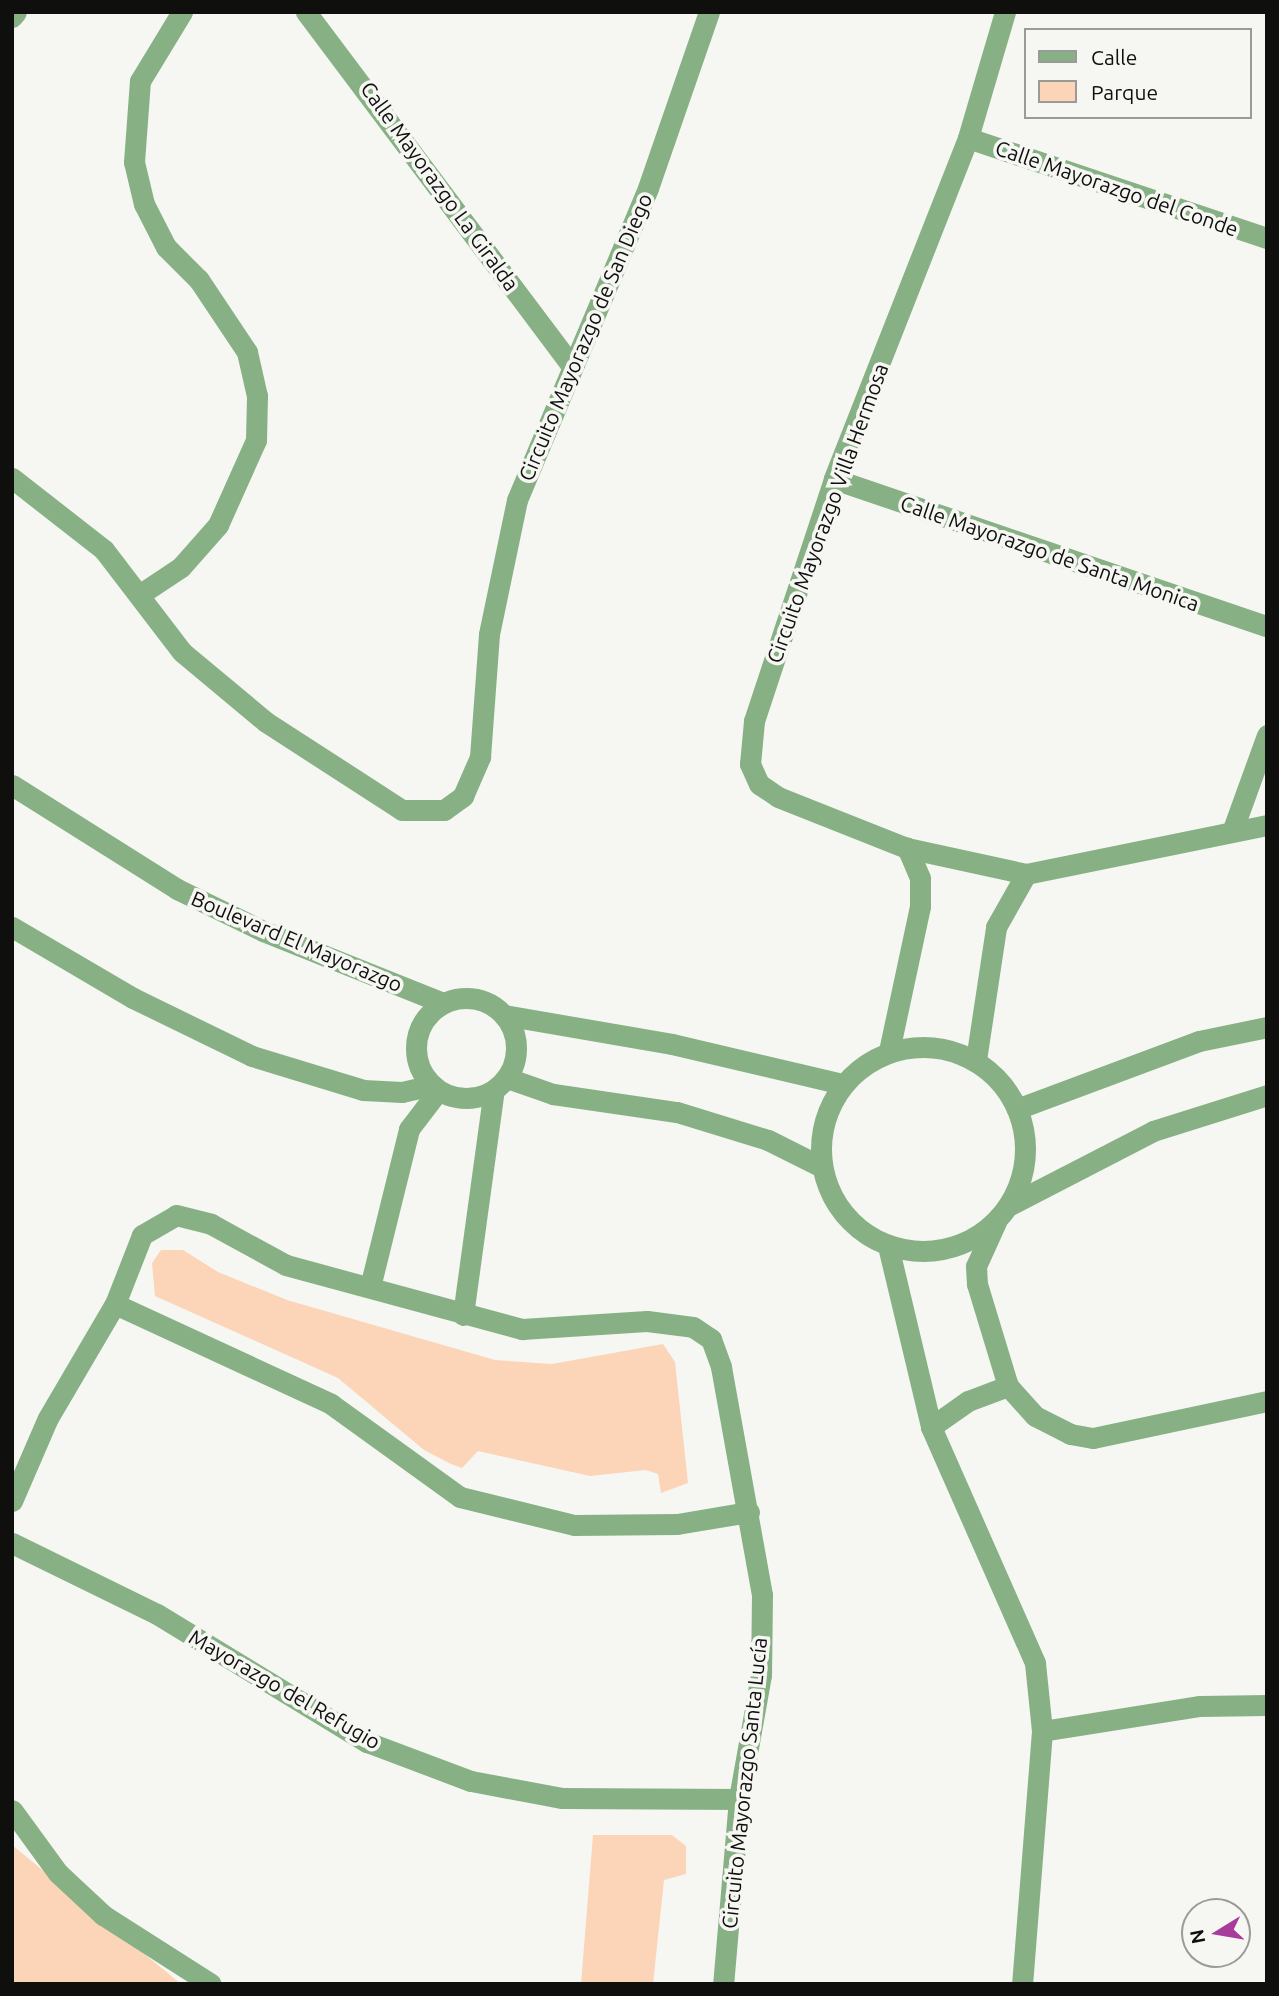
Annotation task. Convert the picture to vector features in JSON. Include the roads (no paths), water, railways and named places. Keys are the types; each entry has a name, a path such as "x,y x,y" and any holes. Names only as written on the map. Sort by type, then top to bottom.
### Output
{"street":[{"path":"12,16 16,12"},
{"path":"142,593 181,567 218,525 256,440 257,396 247,352 200,280 166,247 144,204 134,162 140,81 182,12"},
{"name":"Calle Mayorazgo La Giralda","path":"306,12 570,364"},
{"name":"Circuito Mayorazgo de San Diego","path":"12,478 104,550 142,593 182,652 266,722 402,810 444,810 463,796 480,757 489,634 517,500 570,364 648,188 709,12"},
{"name":"Circuito Mayorazgo Villa Hermosa","path":"1005,12 968,138 834,479 754,721 750,764 769,793 907,848 1026,874"},
{"name":"Calle Mayorazgo del Conde","path":"968,138 1267,238"},
{"name":"Calle Mayorazgo de Santa Monica","path":"834,479 1267,626"},
{"path":"1233,829 1267,734"},
{"name":"Boulevard El Mayorazgo","path":"12,785 177,889 263,931 443,1003"},
{"path":"976,1060 996,927 1026,874 1233,829 1267,825"},
{"path":"889,1051 920,906 920,877 907,848"},
{"path":"12,926 133,998 252,1056 363,1090 402,1092 435,1088 463,1098 501,1084 677,1112 768,1140 822,1167"},
{"path":"435,1088 422,1071 417,1041 443,1003 476,999 504,1015 672,1044 843,1084"},
{"path":"463,1315 501,1084 517,1046 504,1015"},
{"path":"1017,1109 1199,1041 1267,1027"},
{"path":"1267,1095 1153,1131 1002,1214 951,1246 926,1252 888,1246 845,1216 822,1167 828,1109 843,1084 889,1051 918,1045 976,1060 1017,1109 1025,1142 1022,1175 1002,1214 976,1266 977,1284 1008,1386 1035,1416 1081,1437 1126,1434 1267,1401"},
{"path":"370,1287 409,1129 435,1088"},
{"name":"Circuito Mayorazgo Santa Lucía","path":"12,1501 48,1418 115,1304 142,1236 176,1215 211,1224 286,1265 522,1329 647,1321 693,1327 717,1352 749,1511 762,1595 761,1675 739,1799 723,1984"},
{"path":"888,1246 931,1427 1022,1628 1035,1663 1042,1731 1022,1984"},
{"path":"115,1304 331,1404 414,1468 473,1501 574,1525 677,1524 749,1511"},
{"path":"931,1427 968,1401 1008,1386"},
{"name":"Mayorazgo del Refugio","path":"12,1544 157,1614 367,1742 471,1781 562,1798 739,1799"},
{"path":"1042,1731 1200,1706 1267,1705"},
{"path":"12,1810 58,1873 103,1915 211,1984"}]}
